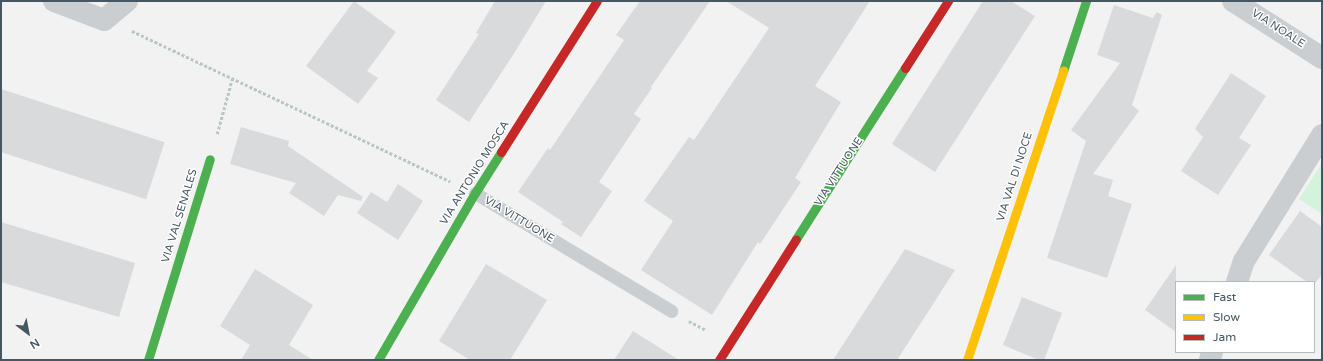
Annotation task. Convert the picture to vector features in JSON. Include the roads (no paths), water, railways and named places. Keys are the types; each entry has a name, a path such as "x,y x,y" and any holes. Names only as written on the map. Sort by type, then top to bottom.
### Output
{"street":[{"path":"54,1 104,20 127,1"},
{"name":"VIA ANTONIO MOSCA","path":"378,360 475,193 597,1"},
{"name":"VIA VITTUONE","path":"719,360 948,1"},
{"name":"VIA VAL DI NOCE","path":"967,360 1086,1"},
{"name":"VIA NOALE","path":"1233,1 1322,58"},
{"path":"1237,281 1244,261 1322,135"},
{"name":"VIA VAL SENALES","path":"148,360 210,159"}],"lane":[{"name":"VIA VITTUONE","path":"475,193 671,312"}]}
